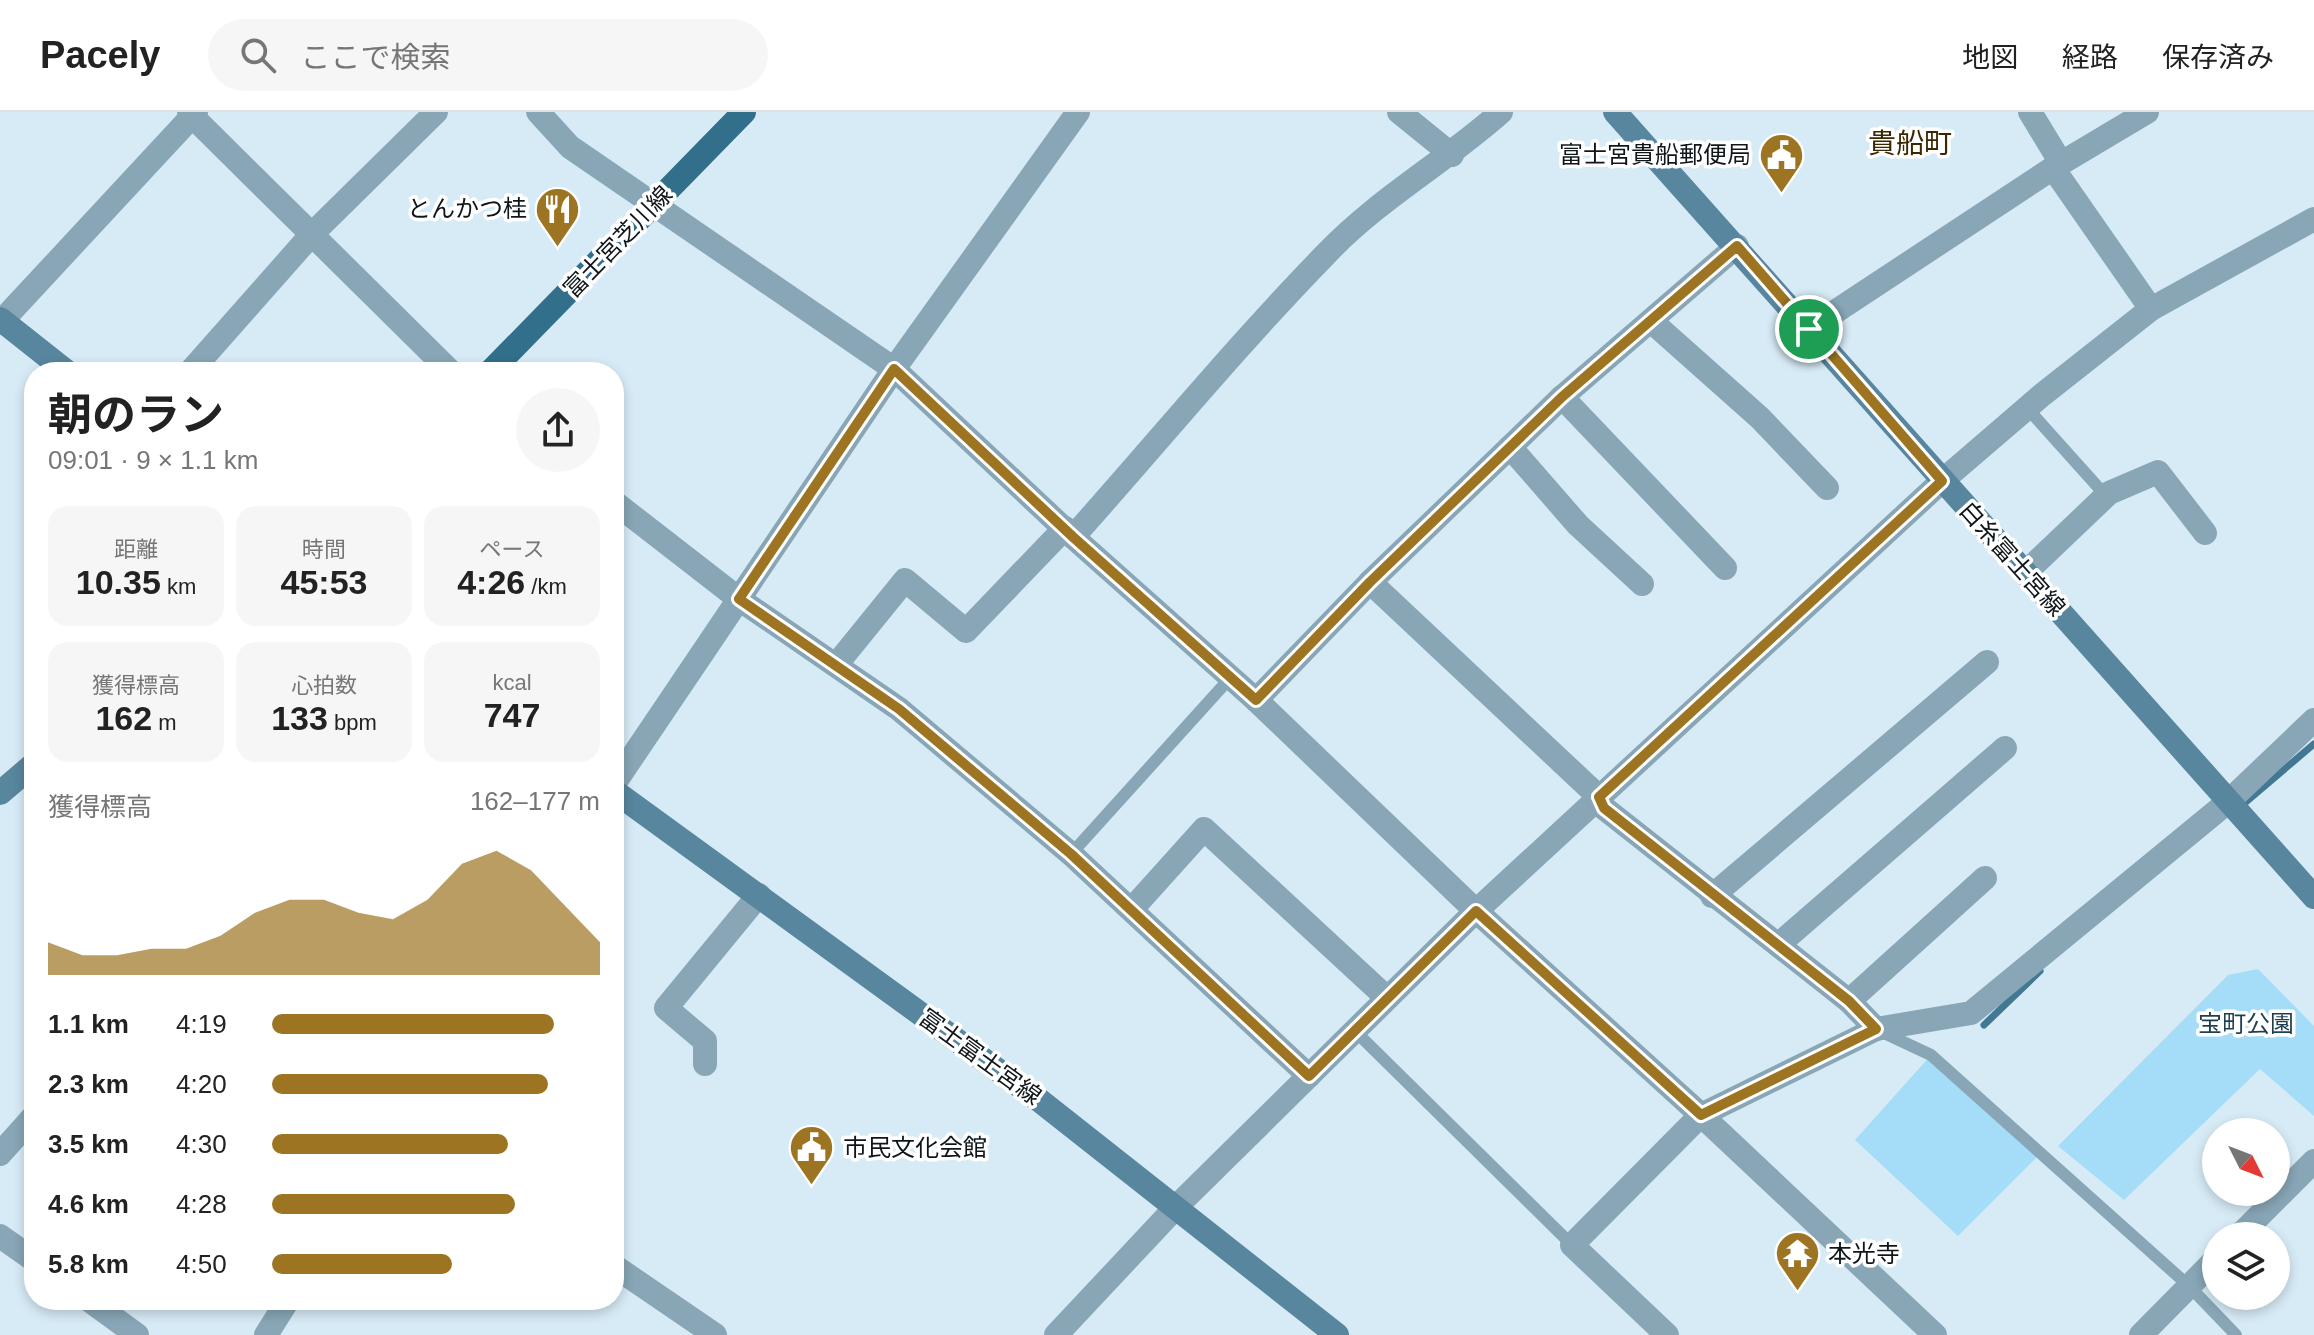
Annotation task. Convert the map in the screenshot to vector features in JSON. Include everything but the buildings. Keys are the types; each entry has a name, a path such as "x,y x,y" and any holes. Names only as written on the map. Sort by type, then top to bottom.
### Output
{"main road":[{"name":"富士宮芝川線","path":"500,362 744,112"},
{"name":"白糸富士宮線","path":"1615,112 2314,897"},
{"path":"1,321 54,362"},
{"path":"0,793 24,773"},
{"name":"富士富士宮線","path":"624,798 1039,1100 1337,1335"}],"street":[{"path":"199,362 312,234 436,112"},
{"path":"538,112 570,147 894,369 1069,533 1256,700 1476,911 1701,1115 1935,1335"},
{"path":"624,769 894,369 1078,112"},
{"path":"1399,112 1452,155"},
{"path":"836,665 905,580 966,631 1069,533 1327,252 1425,169 1452,155 1501,112"},
{"path":"2030,112 2057,166 2151,309"},
{"path":"1809,329 2057,166 2147,112"},
{"path":"1,321 193,113 441,362"},
{"path":"1056,1335 1177,1206 1476,911 1942,481 2151,309 2312,224"},
{"path":"1256,700 1370,582 1562,397 1737,246"},
{"path":"1651,321 1760,418 1827,488"},
{"path":"1562,397 1725,568"},
{"path":"1510,447 1578,525 1642,584"},
{"path":"2025,573 2106,496 2158,472 2205,533"},
{"path":"624,510 739,599 899,709 1071,854 1309,1076"},
{"path":"1370,582 1599,797 1604,808 1849,1001 1876,1029"},
{"path":"1712,896 1987,662"},
{"path":"1667,1335 1572,1245 1701,1115 1876,1029 1971,1013 2229,801 2314,720"},
{"path":"1778,945 2005,748"},
{"path":"1132,909 1204,829 1387,998"},
{"path":"1849,1001 1985,878"},
{"path":"705,1064 705,1041 666,1008 759,895"},
{"path":"0,1154 24,1127"},
{"path":"2253,1222 2314,1161"},
{"path":"0,1236 24,1253"},
{"path":"624,1273 701,1331"},
{"path":"2141,1335 2202,1273"},
{"path":"103,1310 137,1335"},
{"path":"266,1335 282,1310"}],"lane":[{"path":"2028,409 2106,496"},
{"path":"1071,854 1231,677"},
{"path":"1876,1029 1931,1055 2189,1286 2236,1335"},
{"path":"1355,1031 1572,1245"}],"green space":[{"name":"宝町公園","path":"2258,969 2314,1026 2314,1116 2260,1069 2209,1118 2202,1118 2202,1125 2124,1200 2058,1146 2228,975"},
{"path":"1931,1055 2042,1152 1958,1236 1855,1140"}],"waterway":[{"path":"2241,806 2314,744"},
{"path":"1984,1025 2040,971"}],"place":[{"name":"富士宮貴船郵便局","path":"1782,194"},
{"name":"とんかつ桂","path":"558,248"},
{"name":"市民文化会館","path":"812,1187"},
{"name":"本光寺","path":"1797,1293"}],"district":[{"name":"貴船町","path":"1910,143"}],"route":[{"path":"1737,246 1809,329 1942,481 1599,797 1604,808 1849,1001 1876,1029 1701,1115 1476,911 1309,1076 1071,854 899,709 739,599 894,369 1073,537 1256,700 1370,582 1562,397 1737,246"}]}
